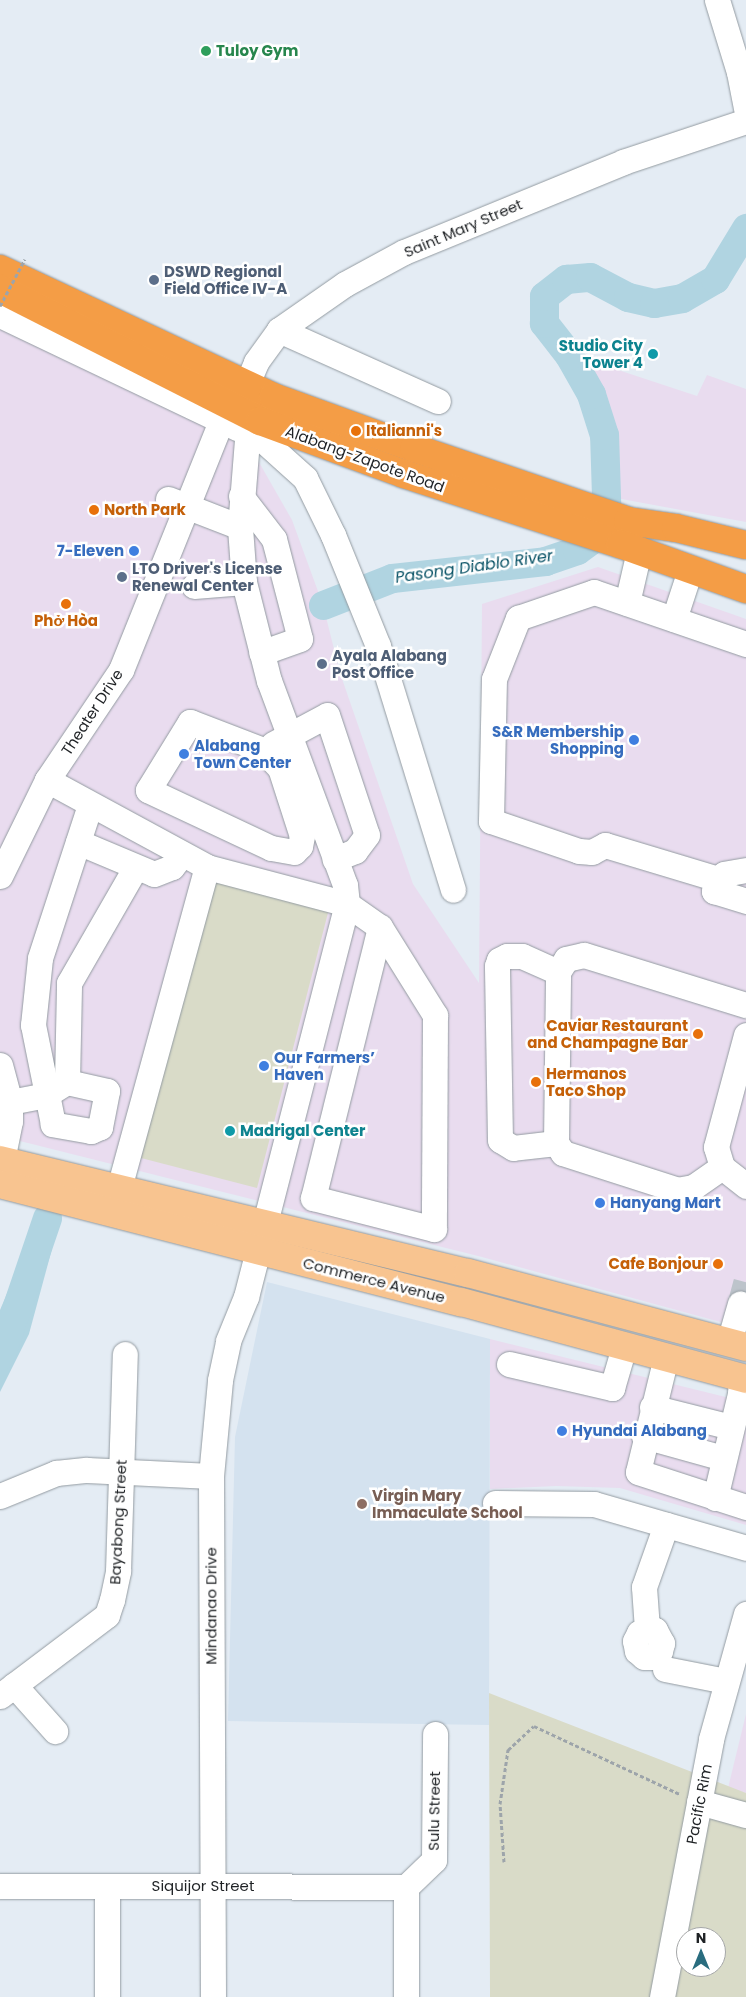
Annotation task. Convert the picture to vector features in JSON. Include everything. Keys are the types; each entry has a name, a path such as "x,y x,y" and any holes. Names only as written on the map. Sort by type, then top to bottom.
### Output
{"highway":[{"name":"Alabang-Zapote Road","path":"12,264 242,413 564,514 629,538 690,570 746,589"},
{"name":"Alabang-Zapote Road","path":"0,289 242,413 404,474 564,514"},
{"name":"Alabang-Zapote Road","path":"629,538 676,528 746,545"}],"main road":[{"name":"Commerce Avenue","path":"1,1169 119,1188 520,1288 737,1345"},
{"name":"Commerce Avenue","path":"1,1169 257,1250 515,1316 744,1379"},
{"path":"515,1316 520,1288"}],"street":[{"path":"724,2 746,108"},
{"name":"Saint Mary Street","path":"242,413 256,362 279,330 345,284 404,252 623,162 746,120"},
{"path":"0,315 49,351 242,413 256,434 305,478 334,535 378,646 453,890"},
{"path":"279,330 438,401"},
{"path":"242,413 240,527 244,582 262,653 288,736 345,885 347,904"},
{"name":"Theater Drive","path":"0,876 47,780 121,670 177,503 242,413"},
{"path":"241,496 274,539 300,639 262,653"},
{"path":"177,503 240,527"},
{"path":"627,603 629,538"},
{"path":"674,619 690,570"},
{"path":"194,586 244,582"},
{"path":"718,879 605,845 592,852 579,851 491,821 494,679 518,618 594,592 746,644"},
{"path":"263,750 327,715 367,835 354,851 335,859"},
{"path":"190,722 263,750 280,768 302,836 300,846 294,852 271,848 148,790 190,722"},
{"path":"47,780 207,867 347,904 380,927 435,1015 434,1229 313,1198 380,927"},
{"path":"1,1169 4,1082 46,1095 67,1082 108,1091 100,1127 91,1131 56,1127 46,1095 33,1025 40,958 90,805"},
{"path":"78,842 135,868 159,874 172,867 182,854"},
{"path":"119,1188 207,867"},
{"path":"67,1082 69,983 135,868"},
{"path":"746,870 724,874 718,879 714,891 746,901"},
{"name":"Mindanao Drive","path":"213,1997 210,1476 228,1341 246,1297 285,1138 347,904"},
{"path":"722,1167 693,1187 678,1190 568,1157 556,1142 558,972 566,958 584,955 746,1005"},
{"path":"556,1142 512,1148 500,1140 497,966 499,960 507,956 522,956 558,972"},
{"path":"746,1035 717,1136 716,1147 722,1167 746,1186"},
{"path":"285,1138 325,1146"},
{"path":"737,1345 740,1304"},
{"path":"508,1364 612,1388 624,1347"},
{"name":"Bayabong Street","path":"7,1691 107,1615 118,1571 125,1354"},
{"path":"666,1357 644,1436 638,1472 746,1507"},
{"path":"714,1498 744,1379"},
{"path":"652,1407 731,1427"},
{"path":"644,1436 723,1458"},
{"path":"0,1496 56,1473 87,1470 210,1476"},
{"path":"495,1503 594,1504 746,1548"},
{"path":"647,1629 644,1587 666,1525"},
{"name":"Pacific Rim","path":"662,1997 699,1802 726,1681 746,1614"},
{"path":"666,1668 726,1681"},
{"path":"7,1691 55,1731"},
{"name":"Sulu Street","path":"406,1887 434,1860 436,1734"},
{"path":"699,1802 746,1815"},
{"name":"Siquijor Street","path":"0,1886 406,1887"},
{"path":"107,1886 107,1997"},
{"path":"406,1887 406,1997"}],"path":[{"path":"0,306 12,264"},
{"path":"504,1862 500,1804 508,1750 534,1726 699,1802"}],"shaded area":[{"name":"Alabang Town Center","path":"0,300 203,397 256,457 292,520 323,605 340,673 413,884 479,983 482,604 598,567 746,619 746,1329 482,1257 0,1136"},
{"path":"597,363 697,396 707,375 746,389 746,522 616,498 616,450 611,420 592,375"},
{"name":"Virgin Mary Immaculate School","path":"267,1282 490,1339 489,1725 228,1721 235,1437"},
{"path":"490,1339 746,1402 746,1525 620,1488 556,1486 490,1489"},
{"path":"746,1714 746,1793 728,1788"}],"green space":[{"path":"215,876 330,905 257,1188 141,1158"},
{"path":"489,1693 746,1793 746,1997 490,1997"}],"water":[{"path":"29,1242 52,1249 29,1334 0,1392 0,1310"}],"waterway":[{"name":"Pasong Diablo River","path":"323,605 392,578 545,561 577,550 607,528 604,435 591,394 569,355 544,323 544,296 566,279 590,277 628,297 654,303 682,298 715,279 746,228"},
{"path":"0,1356 47,1218"}],"tunnel":[{"path":"740,1304 746,1282"}],"place":[{"name":"Tuloy Gym","path":"206,51"},
{"name":"DSWD Regional Field Office IV-A","path":"154,280"},
{"name":"Studio City Tower 4","path":"653,354"},
{"name":"Italianni's","path":"356,431"},
{"name":"North Park","path":"94,510"},
{"name":"7-Eleven","path":"134,551"},
{"name":"LTO Driver's License Renewal Center","path":"122,577"},
{"name":"Phở Hòa","path":"66,604"},
{"name":"Ayala Alabang Post Office","path":"322,664"},
{"name":"S&R Membership Shopping","path":"634,740"},
{"name":"Alabang Town Center","path":"184,754"},
{"name":"Caviar Restaurant and Champagne Bar","path":"698,1034"},
{"name":"Our Farmers’ Haven","path":"264,1066"},
{"name":"Hermanos Taco Shop","path":"536,1082"},
{"name":"Madrigal Center","path":"230,1131"},
{"name":"Hanyang Mart","path":"600,1203"},
{"name":"Cafe Bonjour","path":"718,1264"},
{"name":"Hyundai Alabang","path":"562,1431"},
{"name":"Virgin Mary Immaculate School","path":"362,1504"}]}
